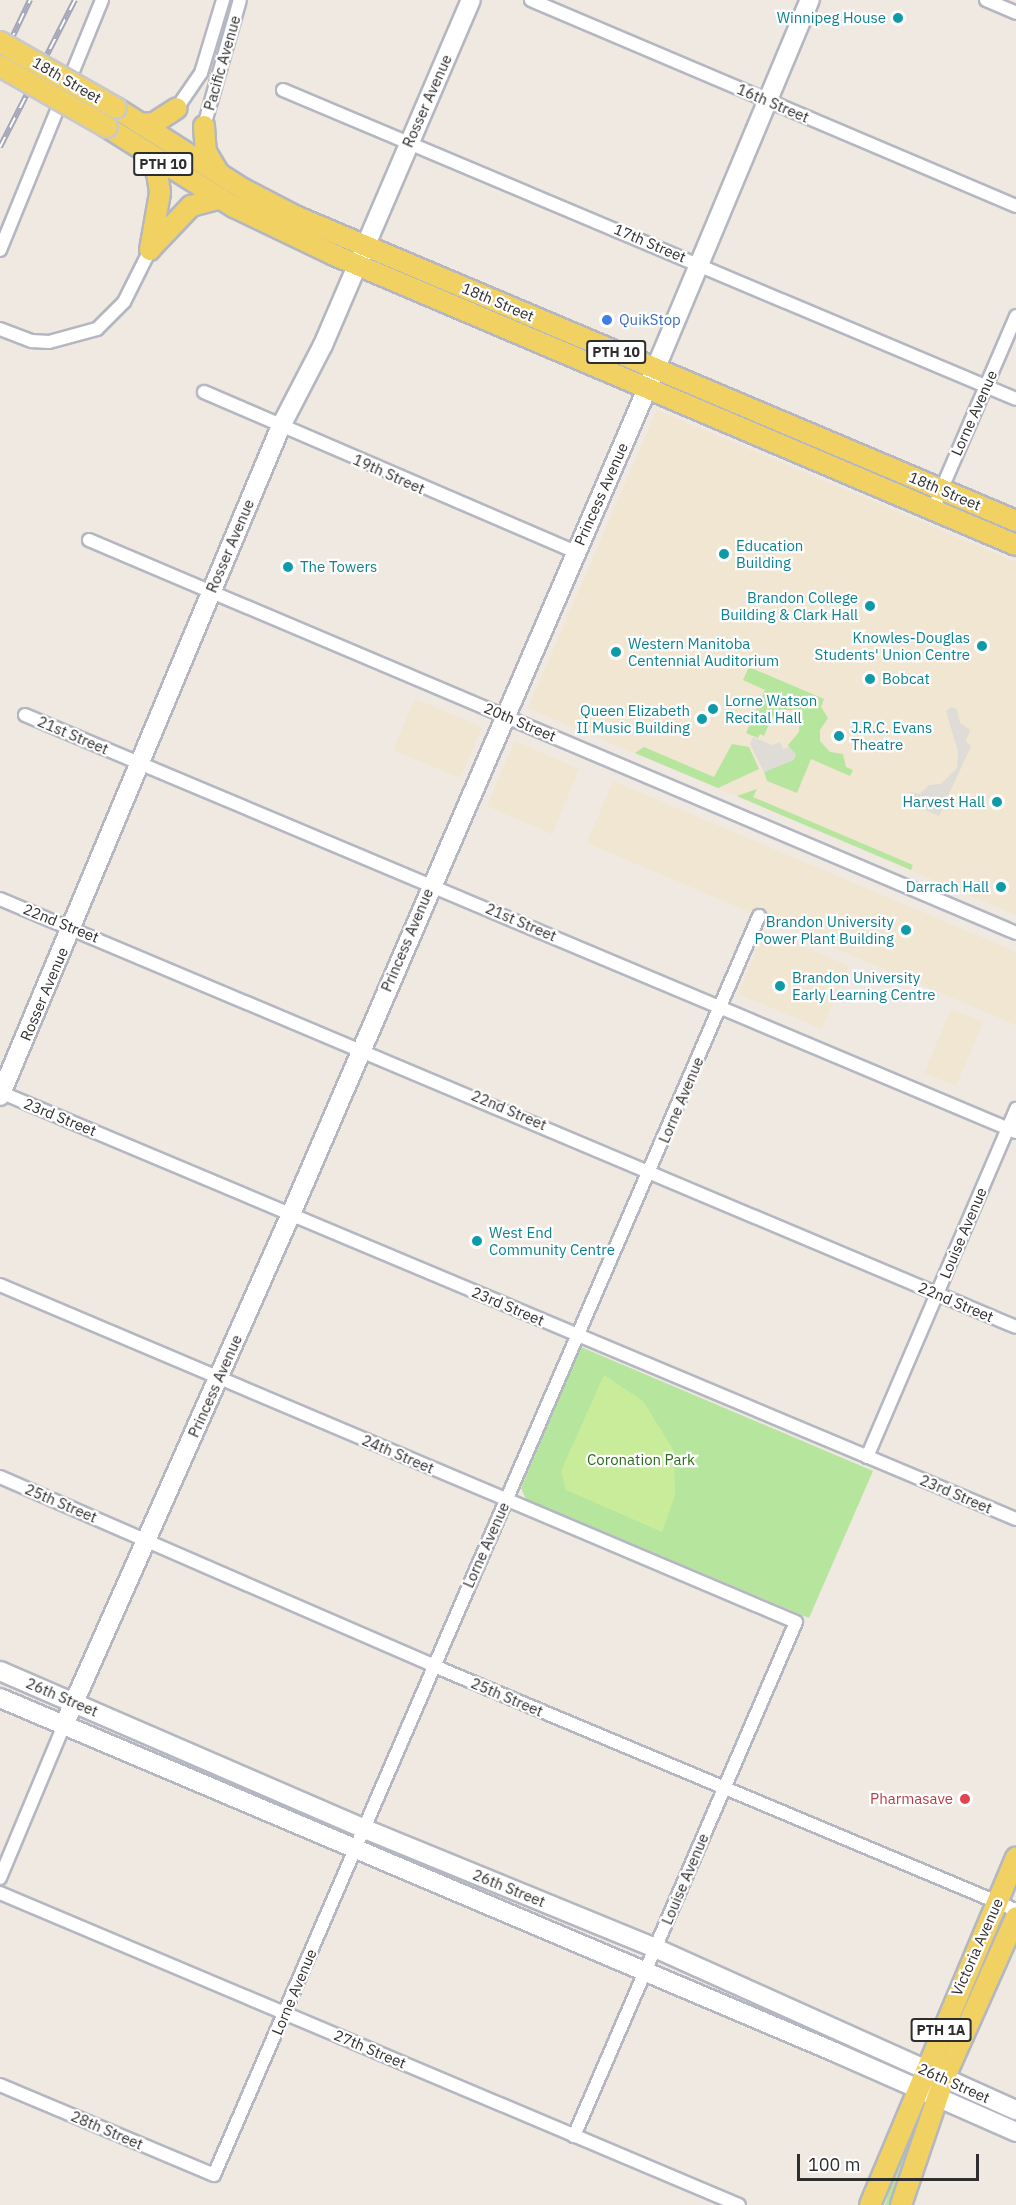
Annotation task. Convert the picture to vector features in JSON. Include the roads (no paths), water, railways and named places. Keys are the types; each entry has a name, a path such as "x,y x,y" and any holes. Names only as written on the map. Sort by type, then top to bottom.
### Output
{"main road":[{"name":"18th Street","path":"0,42 116,108 220,175 270,204 1016,521"},
{"name":"18th Street","path":"0,66 107,127 220,198 358,265 1016,545"},
{"path":"141,124 154,123 177,108"},
{"path":"204,126 206,152 220,175"},
{"path":"146,152 158,173 160,193 150,250"},
{"path":"150,250 191,206 220,198"},
{"name":"Victoria Avenue","path":"870,2205 1016,1857"},
{"name":"Victoria Avenue","path":"901,2205 942,2088 1016,1917"}],"street":[{"path":"0,250 102,0"},
{"name":"Pacific Avenue","path":"177,108 201,73 224,0"},
{"name":"Pacific Avenue","path":"204,126 240,0"},
{"name":"Rosser Avenue","path":"0,1094 73,928 137,762 281,426 323,345 471,0"},
{"name":"16th Street","path":"531,0 1016,206"},
{"name":"Princess Avenue","path":"0,1878 64,1725 291,1214 431,885 647,389 810,0"},
{"path":"986,0 1016,13"},
{"name":"17th Street","path":"284,90 1016,399"},
{"path":"0,329 25,339 49,342 97,329 124,302 150,250"},
{"name":"Lorne Avenue","path":"933,509 1016,316"},
{"name":"19th Street","path":"204,392 576,552"},
{"name":"20th Street","path":"90,540 1016,933"},
{"name":"21st Street","path":"25,715 721,1006 1012,1131"},
{"name":"22nd Street","path":"0,899 362,1049 1016,1327"},
{"name":"Lorne Avenue","path":"214,2175 577,1336 651,1171 759,916"},
{"name":"23rd Street","path":"0,1094 1016,1519"},
{"name":"Louise Avenue","path":"867,1457 937,1294 1012,1131 1016,1109"},
{"name":"24th Street","path":"0,1285 795,1622"},
{"name":"25th Street","path":"0,1477 434,1666 1016,1910"},
{"name":"Louise Avenue","path":"574,2136 795,1622"},
{"name":"26th Street","path":"0,1671 365,1829 655,1948 921,2079"},
{"name":"26th Street","path":"0,1698 645,1971 942,2088 1016,2110"},
{"name":"27th Street","path":"0,1893 739,2205"},
{"name":"28th Street","path":"0,2085 214,2175"},
{"name":"26th Street","path":"942,2088 1016,2132"}],"railway":[{"path":"0,63 30,0"},
{"path":"0,147 75,0"}],"place":[{"name":"Winnipeg House","path":"898,18"},
{"name":"QuikStop","path":"607,320"},
{"name":"Education Building","path":"724,554"},
{"name":"The Towers","path":"288,567"},
{"name":"Brandon College Building & Clark Hall","path":"870,606"},
{"name":"Knowles-Douglas Students' Union Centre","path":"982,646"},
{"name":"Western Manitoba Centennial Auditorium","path":"616,652"},
{"name":"Bobcat","path":"870,679"},
{"name":"Lorne Watson Recital Hall","path":"713,709"},
{"name":"Queen Elizabeth II Music Building","path":"702,719"},
{"name":"J.R.C. Evans Theatre","path":"839,736"},
{"name":"Harvest Hall","path":"997,802"},
{"name":"Darrach Hall","path":"1001,887"},
{"name":"Brandon University Power Plant Building","path":"906,930"},
{"name":"Brandon University Early Learning Centre","path":"780,986"},
{"name":"West End Community Centre","path":"477,1241"},
{"name":"Pharmasave","path":"965,1799"}],"park label":[{"name":"Coronation Park","path":"641,1460"}]}
